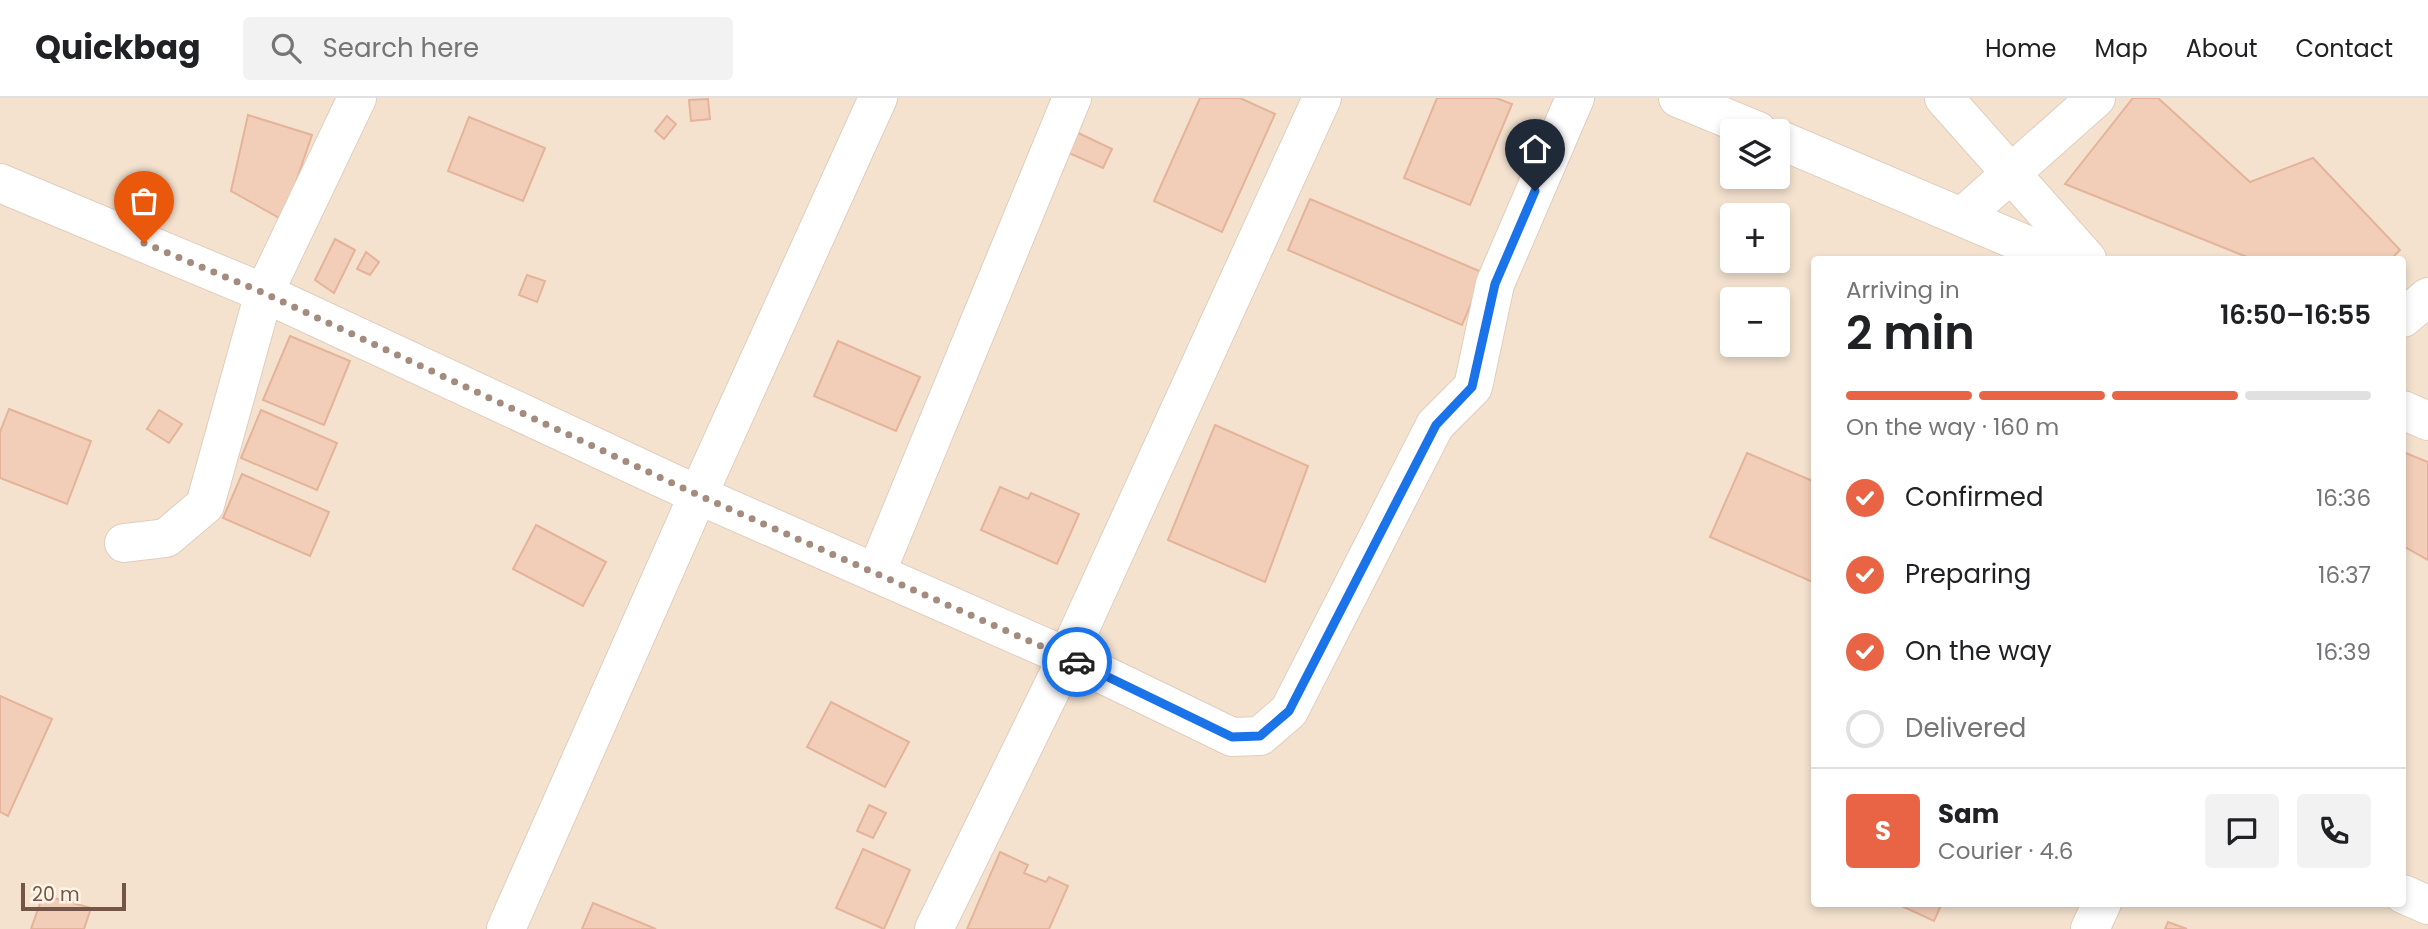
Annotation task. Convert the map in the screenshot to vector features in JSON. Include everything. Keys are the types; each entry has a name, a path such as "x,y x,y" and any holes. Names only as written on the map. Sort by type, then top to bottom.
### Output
{"street":[{"path":"124,542 166,538 205,505 264,293 357,98"},
{"path":"506,929 878,98"},
{"path":"876,573 1072,98"},
{"path":"934,929 1067,657 1322,98"},
{"path":"0,183 264,293 698,495 1067,657 1232,737 1260,736 1289,711 1436,425 1472,387 1495,284 1574,98"},
{"path":"1678,98 1729,119"},
{"path":"1944,98 2084,256"},
{"path":"1963,216 2096,98"},
{"path":"1790,144 1963,216 2020,251 2045,256"},
{"path":"2406,315 2428,297"},
{"path":"2406,411 2428,421"},
{"path":"2406,895 2428,905"},
{"path":"2090,929 2100,907"}],"shaded area":[{"path":"0,98 2428,98 2428,929 0,929"}],"building":[{"path":"1200,98 1240,98 1275,114 1222,232 1154,201"},
{"path":"1437,98 1496,98 1512,104 1470,205 1404,178"},
{"path":"2133,98 2158,98 2250,182 2313,158 2400,250 2394,256 2245,256 2065,184"},
{"path":"708,99 710,119 691,121 689,100"},
{"path":"248,115 312,135 283,220 231,191"},
{"path":"667,116 676,124 664,139 655,131"},
{"path":"469,117 545,148 523,201 448,171"},
{"path":"1072,130 1112,149 1103,168 1062,150"},
{"path":"1310,199 1484,273 1462,325 1288,250"},
{"path":"335,239 355,250 334,293 315,280"},
{"path":"366,252 379,262 370,275 357,269"},
{"path":"527,275 545,281 537,302 519,295"},
{"path":"290,336 350,361 324,425 263,400"},
{"path":"838,341 920,377 896,431 814,396"},
{"path":"9,409 91,441 67,504 0,478 0,432"},
{"path":"159,410 182,424 169,443 147,429"},
{"path":"261,410 337,443 317,490 241,458"},
{"path":"1215,425 1308,466 1265,582 1168,540"},
{"path":"1747,453 1811,480 1811,581 1710,537"},
{"path":"2406,453 2428,462 2428,560 2406,548"},
{"path":"242,474 329,512 310,556 223,518"},
{"path":"1000,487 1028,499 1031,493 1079,514 1057,564 981,530"},
{"path":"536,525 606,562 583,606 513,569"},
{"path":"0,696 52,719 8,816 0,812"},
{"path":"831,702 909,742 885,787 807,747"},
{"path":"869,805 886,813 873,838 857,831"},
{"path":"863,849 910,870 884,929 836,908"},
{"path":"1000,852 1028,865 1024,873 1046,882 1049,877 1068,886 1049,929 967,929"},
{"path":"43,895 91,908 84,929 31,929"},
{"path":"593,903 656,929 582,929"},
{"path":"1904,907 1940,907 1934,921"},
{"path":"2168,922 2187,929 2165,929"}],"way so far":[{"path":"144,243 264,293 698,495 1077,662"}],"route":[{"path":"1077,662 1232,737 1260,736 1289,711 1436,425 1472,387 1495,284 1535,191"}]}
